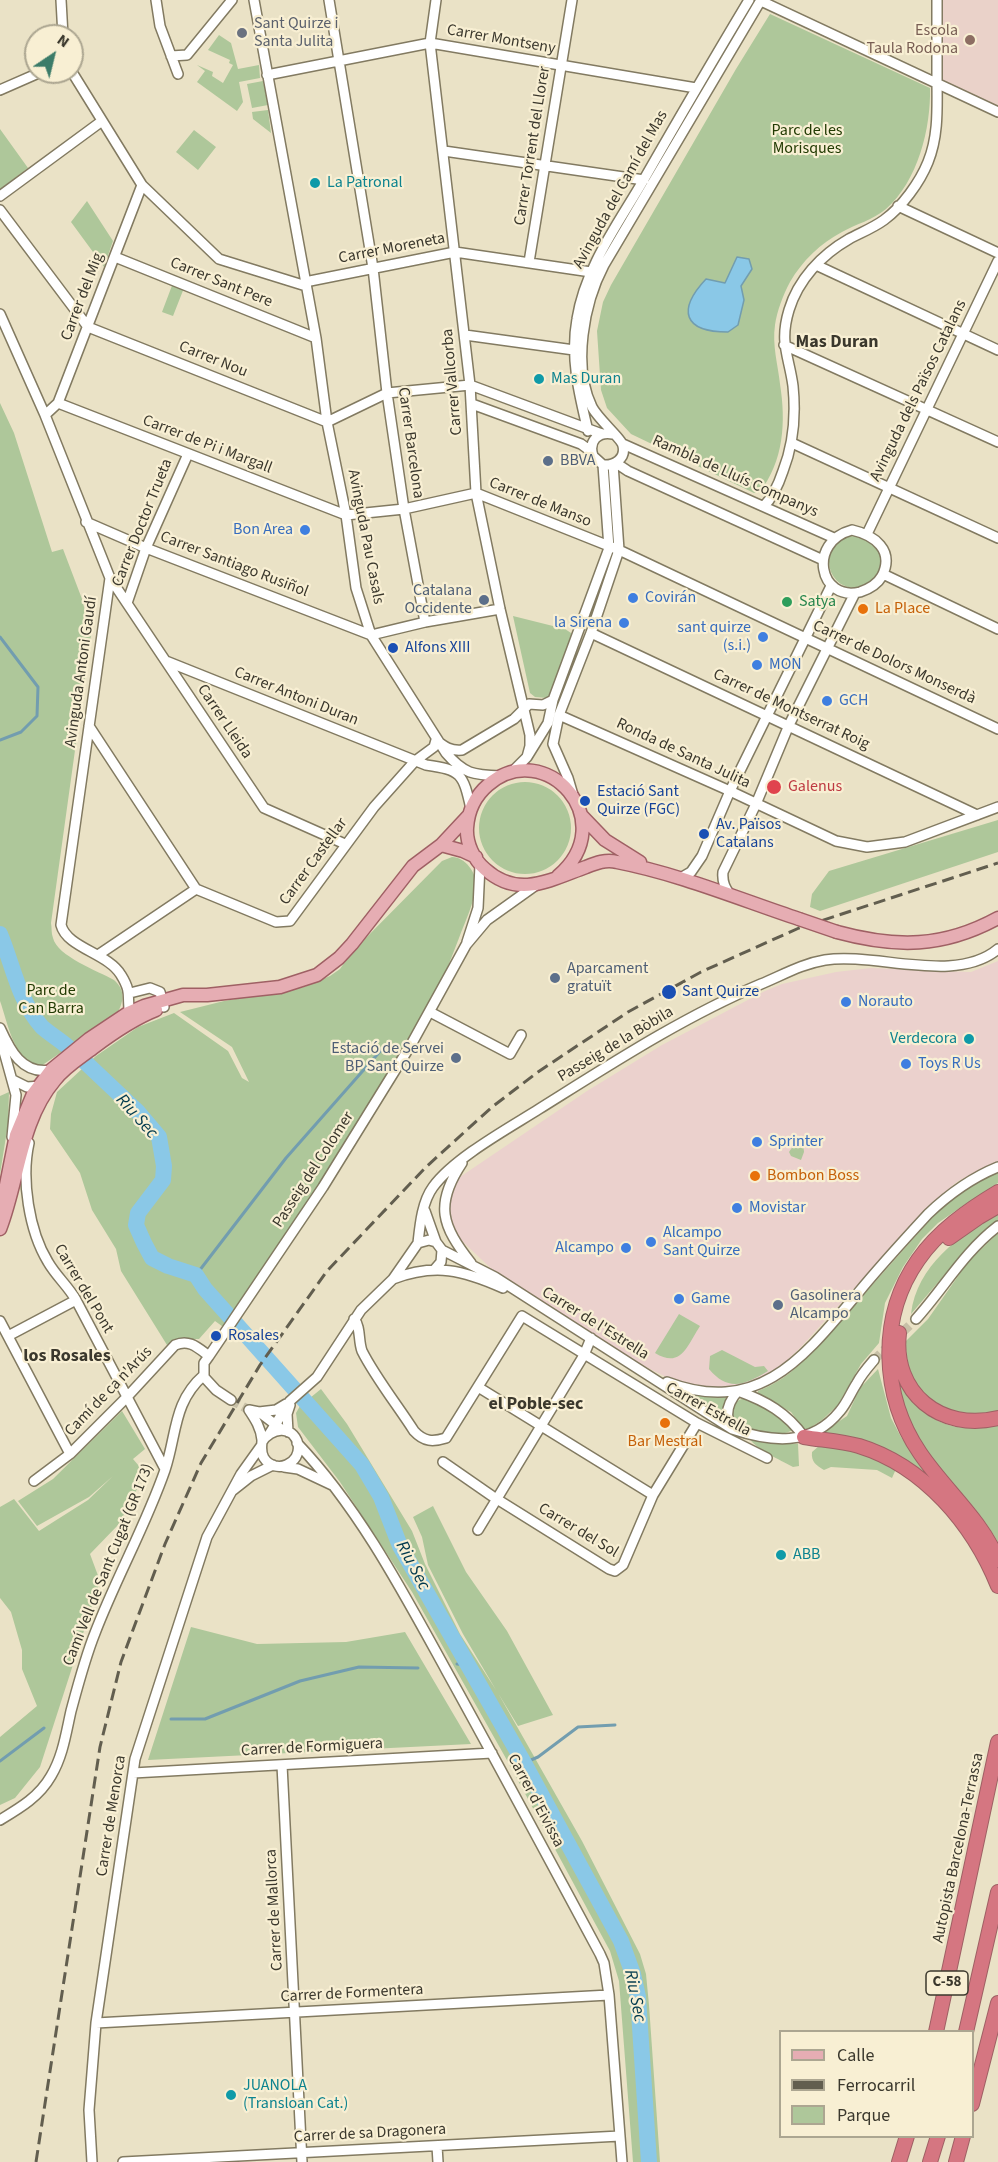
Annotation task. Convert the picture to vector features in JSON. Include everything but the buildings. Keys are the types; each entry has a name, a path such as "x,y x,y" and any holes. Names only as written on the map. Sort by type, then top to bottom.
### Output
{"highway":[{"path":"998,1192 954,1222 919,1258 903,1286 896,1306 889,1349 894,1396 912,1439 921,1455 982,1530 998,1560"},
{"path":"998,1206 960,1230 931,1257 920,1272 907,1299 898,1342 901,1366 908,1384 928,1406 950,1418 966,1422 998,1419"},
{"path":"804,1437 870,1450 900,1464 913,1473 962,1521 982,1551 998,1586"},
{"name":"Autopista Barcelona-Terrassa","path":"936,2030 998,1742"},
{"name":"C-58","path":"968,2030 998,1892"},
{"path":"968,2030 998,1935"},
{"path":"974,2096 998,2003"},
{"path":"899,2162 906,2138"},
{"path":"930,2162 937,2138"},
{"path":"957,2162 963,2138"}],"main road":[{"path":"0,1215 12,1153 24,1115 38,1086 51,1070 89,1039 130,1017 164,1003 207,995 280,987 317,975 339,958 352,944 413,866 441,845 470,812 486,786 506,774 530,771 546,775 560,783 573,797 581,814 605,840 621,852 654,870"},
{"path":"470,812 467,833 478,861"},
{"path":"558,876 571,864 579,849 582,830 581,814"},
{"path":"441,845 463,851 503,882 536,885 608,861 654,870 837,932 872,940 909,943 957,936 998,918"},
{"path":"0,1229 35,1112 51,1085 76,1061 130,1017"}],"street":[{"path":"61,0 62,24"},
{"path":"156,0 160,26 178,74"},
{"path":"171,56 187,55 232,0"},
{"name":"Avinguda Pau Casals","path":"254,0 316,338 327,422 346,515 356,588 371,635 436,740 460,768 477,775 506,774"},
{"name":"Carrer Barcelona","path":"329,0 373,268 387,393 404,509 425,622"},
{"name":"Carrer Vallcorba","path":"436,0 430,43 465,335 472,404 476,493 500,609 530,735 527,757"},
{"name":"Carrer Torrent del Llorer","path":"529,262 572,0"},
{"name":"Avinguda del Camí del Mas","path":"592,449 582,405 574,350 581,298 591,272 749,0"},
{"path":"761,0 998,112"},
{"name":"Avinguda del Camí del Mas","path":"613,434 593,408 586,391 583,348 590,295 604,265 761,0"},
{"path":"764,506 781,477 792,443 794,411 792,384 784,345 786,324 794,297 805,277 816,265 845,241 885,219 898,206 927,164 933,146 938,111 937,0"},
{"name":"Carrer Montseny","path":"267,75 430,43 696,88"},
{"path":"0,90 24,79"},
{"path":"80,84 142,185 219,259 306,284"},
{"path":"0,196 102,120"},
{"path":"444,151 644,180"},
{"name":"Carrer del Mig","path":"45,415 58,403 142,185"},
{"path":"898,206 998,254"},
{"path":"0,210 88,327"},
{"name":"Carrer Moreneta","path":"306,284 455,252 591,272"},
{"name":"Carrer Sant Pere","path":"115,257 316,338"},
{"name":"Avinguda dels Països Catalans","path":"867,534 998,261"},
{"path":"816,265 998,350"},
{"name":"Avinguda Antoni Gaudí","path":"0,314 45,415 110,578 61,925 67,937 113,964 130,993"},
{"name":"Carrer Nou","path":"88,327 327,422"},
{"path":"465,335 574,350"},
{"path":"784,345 998,442"},
{"path":"327,422 387,393 470,385 602,434 618,436 623,444 622,455 611,464"},
{"name":"Carrer de Pi i Margall","path":"58,403 346,515"},
{"path":"472,404 592,449"},
{"path":"566,420 582,405"},
{"path":"602,434 594,440 592,449 596,460 628,471 823,560"},
{"path":"792,443 998,538"},
{"name":"Rambla de Lluís Companys","path":"623,444 834,538"},
{"name":"Carrer Doctor Trueta","path":"127,603 146,548 188,454"},
{"path":"573,797 568,778 553,744 559,715 591,633 614,549 614,479 611,464"},
{"path":"506,774 527,757 548,723 553,700 614,549 611,464"},
{"path":"614,479 618,474 628,471"},
{"name":"Carrer de Manso","path":"346,515 404,509 476,493 614,549"},
{"name":"Carrer Santiago Rusiñol","path":"86,522 146,548 371,635"},
{"path":"852,531 867,534 877,540 882,547 885,566 883,574 870,589 855,593 842,592 831,586 823,560 829,543 834,538 852,531"},
{"name":"Carrer de Dolors Monserdà","path":"614,549 998,729"},
{"path":"883,574 998,629"},
{"name":"Carrer Lleida","path":"110,578 264,808 345,844"},
{"path":"679,879 697,866 730,791 831,586"},
{"path":"731,896 722,879 723,872 756,804 789,725 855,593"},
{"path":"371,635 425,622 500,609"},
{"name":"Carrer de Montserrat Roig","path":"591,633 977,815"},
{"name":"Carrer Antoni Duran","path":"166,661 416,761"},
{"path":"436,740 447,749 462,750 514,719 529,704 543,705 553,700"},
{"name":"Ronda de Santa Julita","path":"559,715 836,841 867,847 905,842 998,807"},
{"path":"89,726 196,889 98,955"},
{"name":"Carrer Castellar","path":"196,889 276,922 290,921 374,807 416,761 430,752 436,740"},
{"path":"416,761 456,772 464,781 470,812"},
{"name":"Passeig del Colomer","path":"204,1375 204,1364 322,1187 430,1012 466,945 478,908 478,861"},
{"name":"Passeig del Colomer","path":"466,945 488,920 536,885"},
{"name":"Passeig de la Bòbila","path":"418,1243 424,1209 434,1186 450,1169 514,1124 656,1037 739,993 791,969 835,959 958,966 984,958 998,949"},
{"path":"130,1017 130,993 150,988 160,992 164,1003"},
{"path":"430,1012 510,1054 521,1035"},
{"path":"0,1028 10,1050 25,1065 32,1070 51,1070"},
{"path":"0,1037 13,1080 16,1104 12,1153"},
{"path":"13,1080 27,1087 45,1084 63,1066 76,1061"},
{"name":"Carrer del Pont","path":"35,1112 28,1150 28,1208 36,1237 48,1264 76,1300 165,1470"},
{"name":"Passeig de la Bòbila","path":"467,1156 447,1186 444,1214 449,1232 473,1265"},
{"path":"732,1429 727,1416 729,1403 738,1391 770,1379 805,1353 928,1214 946,1197 998,1167"},
{"path":"393,1279 423,1269 435,1269 441,1262 439,1246 424,1209"},
{"path":"916,1319 973,1248 998,1226"},
{"path":"259,1412 297,1443 297,1455 294,1461 283,1467 273,1466 264,1458 260,1428 249,1410 259,1412 276,1410 292,1400 316,1377 354,1319 369,1300 393,1279 418,1243 429,1240 439,1246"},
{"name":"Carrer de l'Estrella","path":"439,1246 648,1374 732,1429 784,1440 804,1437"},
{"path":"413,1253 415,1263 423,1269"},
{"name":"Carrer de l'Estrella","path":"435,1269 448,1270 490,1282 527,1300"},
{"path":"8,1336 76,1300"},
{"name":"Carrer Estrella","path":"478,1387 522,1316 697,1423 768,1458"},
{"path":"354,1319 357,1323 362,1350 414,1431 424,1439 446,1438 478,1387 653,1495"},
{"path":"0,1321 70,1454"},
{"path":"478,1530 585,1355 593,1353 595,1341"},
{"name":"Camí de ca n'Arús","path":"34,1481 70,1454 127,1398 175,1345 190,1342 209,1356"},
{"path":"738,1391 764,1401 783,1413 804,1437 829,1422 841,1410 857,1382 874,1360"},
{"name":"Carrer de l'Estrella","path":"648,1374 688,1390 722,1393 738,1391"},
{"path":"204,1375 208,1384 231,1400"},
{"name":"Camí Vell de Sant Cugat (GR 173)","path":"0,1820 24,1806 43,1787 61,1755 76,1692 95,1632 165,1470 180,1407 191,1388 204,1375"},
{"path":"261,1444 279,1430 292,1400"},
{"path":"279,1430 292,1400"},
{"name":"Carrer del Sol","path":"443,1462 497,1499 615,1571 623,1565 653,1495 697,1423"},
{"name":"Carrer d'Eivissa","path":"297,1443 325,1472 359,1521 425,1632 600,1954 604,1963 609,1995 622,2162"},
{"name":"Carrer de Menorca","path":"92,2162 89,2110 96,2023 135,1760 207,1538 240,1474 261,1444"},
{"name":"Carrer de Menorca","path":"232,1491 256,1473 273,1466"},
{"name":"Carrer d'Eivissa","path":"283,1467 298,1469 332,1485"},
{"name":"Carrer de Formiguera","path":"133,1773 492,1753"},
{"name":"Carrer de Mallorca","path":"282,1765 302,2158"},
{"name":"Carrer de Formentera","path":"96,2023 609,1995"},
{"name":"Carrer de sa Dragonera","path":"123,2162 302,2158 437,2146 620,2136"},
{"path":"437,2146 438,2162"}],"shaded area":[{"name":"Escola Taula Rodona","path":"942,0 998,0 998,106 941,79"},
{"path":"998,961 998,1161 958,1181 932,1203 801,1347 777,1370 751,1382 730,1387 710,1388 680,1384 644,1366 499,1276 463,1242 455,1231 449,1218 448,1206 457,1179 587,1091 662,1045 765,991 782,984 836,972 871,968 971,972"}],"green space":[{"name":"Parc de les Morisques","path":"770,14 930,88 930,104 920,153 907,184 897,197 881,213 834,236 819,247 800,267 785,292 777,314 774,332 783,413 781,441 774,468 759,493 754,493 631,434 607,408 601,390 597,331 603,302 611,285"},
{"path":"219,35 231,43 238,69 259,65 260,78 239,82 243,102 237,111 197,82 205,71 197,65 213,72 212,76 223,83 233,65 229,63 230,60 208,50"},
{"path":"263,81 268,105 252,108 247,84"},
{"path":"268,110 271,133 253,119 252,112"},
{"path":"0,129 28,168 0,189"},
{"path":"194,130 216,147 198,170 176,152"},
{"path":"87,201 113,241 104,267 71,222"},
{"path":"173,283 184,288 173,316 162,312"},
{"name":"Parc de Can Barra","path":"0,403 14,433 52,552 63,549 82,599 91,635 51,923 52,934 56,945 62,951 114,980 122,992 121,1006 116,1015 41,1066 32,1063 18,1049 0,1001"},
{"path":"850,536 860,536 874,543 881,562 874,581 860,588 850,588 840,584 833,577 829,567 829,557 833,547 840,540"},
{"path":"513,616 565,629 571,633 572,636 552,692 547,698 535,697 530,693"},
{"path":"525,782 543,785 558,795 568,810 571,828 568,846 558,861 543,871 525,874 507,871 492,861 482,846 479,828 482,810 492,795 507,785"},
{"path":"998,820 998,852 820,911 810,907 812,894 829,871"},
{"path":"452,857 466,863 472,871 476,881 475,892 438,991 412,1043 226,1329 215,1321 199,1339 177,1339 167,1345 121,1271 116,1249 92,1210 80,1173 50,1129 51,1114 57,1092 96,1056 138,1027 174,1013 228,1051 242,1078 249,1082 232,1047 180,1012 224,1001 304,987 330,976 340,969 351,953 442,861"},
{"path":"9,1092 8,1124 0,1174 0,1096"},
{"path":"798,1139 803,1142 804,1152 801,1160 791,1156 789,1152"},
{"path":"998,1171 998,1183 938,1223 922,1239 903,1267 885,1303 879,1343 861,1364 838,1405 822,1420 805,1431 791,1412 758,1394 758,1391 786,1376 811,1354 937,1212 972,1185"},
{"path":"998,1212 998,1222 969,1246 911,1314 922,1281 942,1254 969,1231"},
{"path":"998,1233 998,1411 962,1414 946,1409 921,1390 912,1376 907,1360 906,1341 928,1319 968,1262"},
{"path":"679,1314 700,1326 687,1348 677,1357 671,1358 655,1353"},
{"path":"722,1350 755,1367 764,1366 768,1371 744,1383 723,1381 709,1369 710,1356"},
{"path":"895,1367 923,1410 939,1422 969,1428 998,1424 998,1542 982,1518 920,1442 906,1411"},
{"path":"878,1369 891,1418 901,1437 936,1486 927,1479 817,1436 847,1416 860,1388"},
{"path":"321,1389 347,1424 412,1531 425,1564 460,1634 496,1690 463,1634 428,1565 422,1537 413,1517 433,1506 466,1572 507,1631 553,1715 518,1726 498,1693 582,1841 640,1954 646,1974 649,2005 660,2162 633,2162 619,1981 610,1951 508,1762 412,1592 340,1482 298,1427 296,1413 300,1406"},
{"path":"684,1392 726,1397 721,1416 683,1394"},
{"path":"745,1398 762,1403 791,1425 792,1430 776,1434 753,1431 743,1427 735,1421 732,1414 734,1404"},
{"path":"122,1411 145,1449 133,1459 139,1466 141,1476 137,1489 119,1524 90,1554 100,1581 40,1767 15,1798 0,1805 0,1737 37,1706 22,1669 22,1650 11,1612 0,1598 0,1507 14,1499 39,1531 88,1500 113,1476 89,1497 37,1526 18,1501 53,1479"},
{"path":"749,1438 782,1444 798,1444 799,1466 793,1467 769,1454"},
{"path":"819,1446 859,1453 896,1469 892,1478 877,1470 831,1467 824,1470 816,1465 812,1458 812,1452"},
{"path":"191,1627 257,1644 346,1642 405,1632 471,1744 148,1760"}],"water":[{"path":"737,257 749,259 752,269 741,286 744,300 738,325 728,332 702,328 689,317 688,309 691,300 706,279 725,283"}],"waterway":[{"path":"0,637 38,687 37,716 21,732 0,740"},
{"name":"Riu Sec","path":"0,934 17,982 34,1017 42,1027 68,1047"},
{"path":"196,1275 286,1158 383,1048"},
{"name":"Riu Sec","path":"84,1061 137,1111 159,1137 164,1166 163,1180 138,1213 136,1225 152,1258 196,1275 205,1289 362,1465 381,1497 400,1546 524,1763 621,1941 633,1974 638,1997 649,2162"},
{"path":"457,1664 468,1665"},
{"path":"171,1719 205,1719 300,1681 359,1667 418,1668"},
{"path":"524,1763 538,1757 578,1727 615,1725"},
{"path":"0,1761 44,1728"}],"tunnel":[{"path":"874,1360 916,1319"},
{"path":"231,1400 249,1410"}],"railway":[{"path":"36,2162 100,1747 121,1662 165,1544 201,1463 260,1365 327,1271 426,1167 492,1107 538,1072 628,1012 701,972 799,928 998,863"}],"place":[{"name":"Sant Quirze i Santa Julita","path":"242,33"},
{"name":"Escola Taula Rodona","path":"970,40"},
{"name":"La Patronal","path":"315,183"},
{"name":"Mas Duran","path":"539,379"},
{"name":"BBVA","path":"548,461"},
{"name":"Bon Area","path":"305,530"},
{"name":"Covirán","path":"633,598"},
{"name":"Catalana Occidente","path":"484,600"},
{"name":"Satya","path":"787,602"},
{"name":"La Place","path":"863,609"},
{"name":"la Sirena","path":"624,623"},
{"name":"sant quirze (s.i.)","path":"763,637"},
{"name":"Alfons XIII","path":"393,648"},
{"name":"MON","path":"757,665"},
{"name":"GCH","path":"827,701"},
{"name":"Galenus","path":"774,787"},
{"name":"Estació Sant Quirze (FGC)","path":"585,801"},
{"name":"Av. Països Catalans","path":"704,834"},
{"name":"Aparcament gratuït","path":"555,978"},
{"name":"Sant Quirze","path":"669,992"},
{"name":"Norauto","path":"846,1002"},
{"name":"Verdecora","path":"969,1039"},
{"name":"Estació de Servei BP Sant Quirze","path":"456,1058"},
{"name":"Toys R Us","path":"906,1064"},
{"name":"Sprinter","path":"757,1142"},
{"name":"Bombon Boss","path":"755,1176"},
{"name":"Movistar","path":"737,1208"},
{"name":"Alcampo Sant Quirze","path":"651,1242"},
{"name":"Alcampo","path":"626,1248"},
{"name":"Game","path":"679,1299"},
{"name":"Gasolinera Alcampo","path":"778,1305"},
{"name":"Rosales","path":"216,1336"},
{"name":"Bar Mestral","path":"665,1423"},
{"name":"ABB","path":"781,1555"},
{"name":"JUANOLA (Transloan Cat.)","path":"231,2095"}],"district":[{"name":"Mas Duran","path":"837,343"},
{"name":"los Rosales","path":"67,1357"},
{"name":"el Poble-sec","path":"536,1405"}]}
